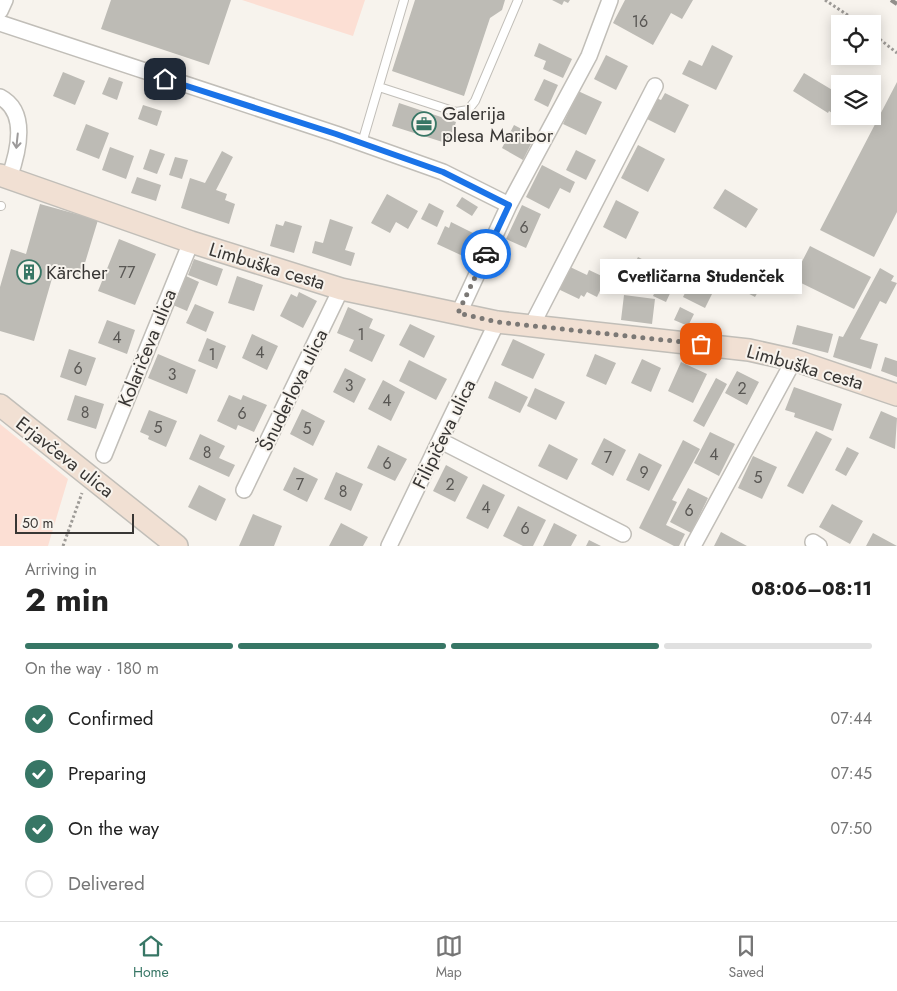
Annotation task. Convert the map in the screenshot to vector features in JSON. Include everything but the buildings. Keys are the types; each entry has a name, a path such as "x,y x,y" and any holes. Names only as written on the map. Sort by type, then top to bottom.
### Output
{"main road":[{"name":"Limbuška cesta","path":"4,176 191,242 342,289 497,322 735,348 794,360 897,395"},
{"name":"Erjavčeva ulica","path":"0,405 177,546"}],"street":[{"path":"0,11 5,0"},
{"path":"458,313 509,205 589,56 610,0"},
{"path":"0,23 362,143 443,172 509,205"},
{"path":"532,325 655,86"},
{"name":"Limbuška cesta","path":"0,98 11,104 19,121 15,161 4,176"},
{"name":"Kolaričeva ulica","path":"104,455 191,242"},
{"name":"Šnuderlova ulica","path":"244,490 342,289"},
{"name":"Filipičeva ulica","path":"389,546 497,322"},
{"path":"693,546 794,360"},
{"path":"441,441 623,534"}],"lane":[{"path":"362,143 404,0"},
{"path":"379,87 456,112 468,110 475,101 518,0"}],"path":[{"path":"825,0 848,15"},
{"path":"881,40 897,53"},
{"path":"63,546 84,489"}],"shaded area":[{"path":"242,0 365,0 353,36"},
{"path":"0,424 68,479 48,546 0,546"}],"railway":[{"path":"891,0 897,4"}],"way so far":[{"path":"486,254 458,313 497,322 701,344"}],"place":[{"name":"Galerija plesa Maribor","path":"424,124"},
{"name":"Kärcher","path":"29,272"},
{"name":"Cvetličarna Studenček","path":"701,344"}],"route":[{"path":"165,79 336,134 443,172 509,205 486,254"}]}
